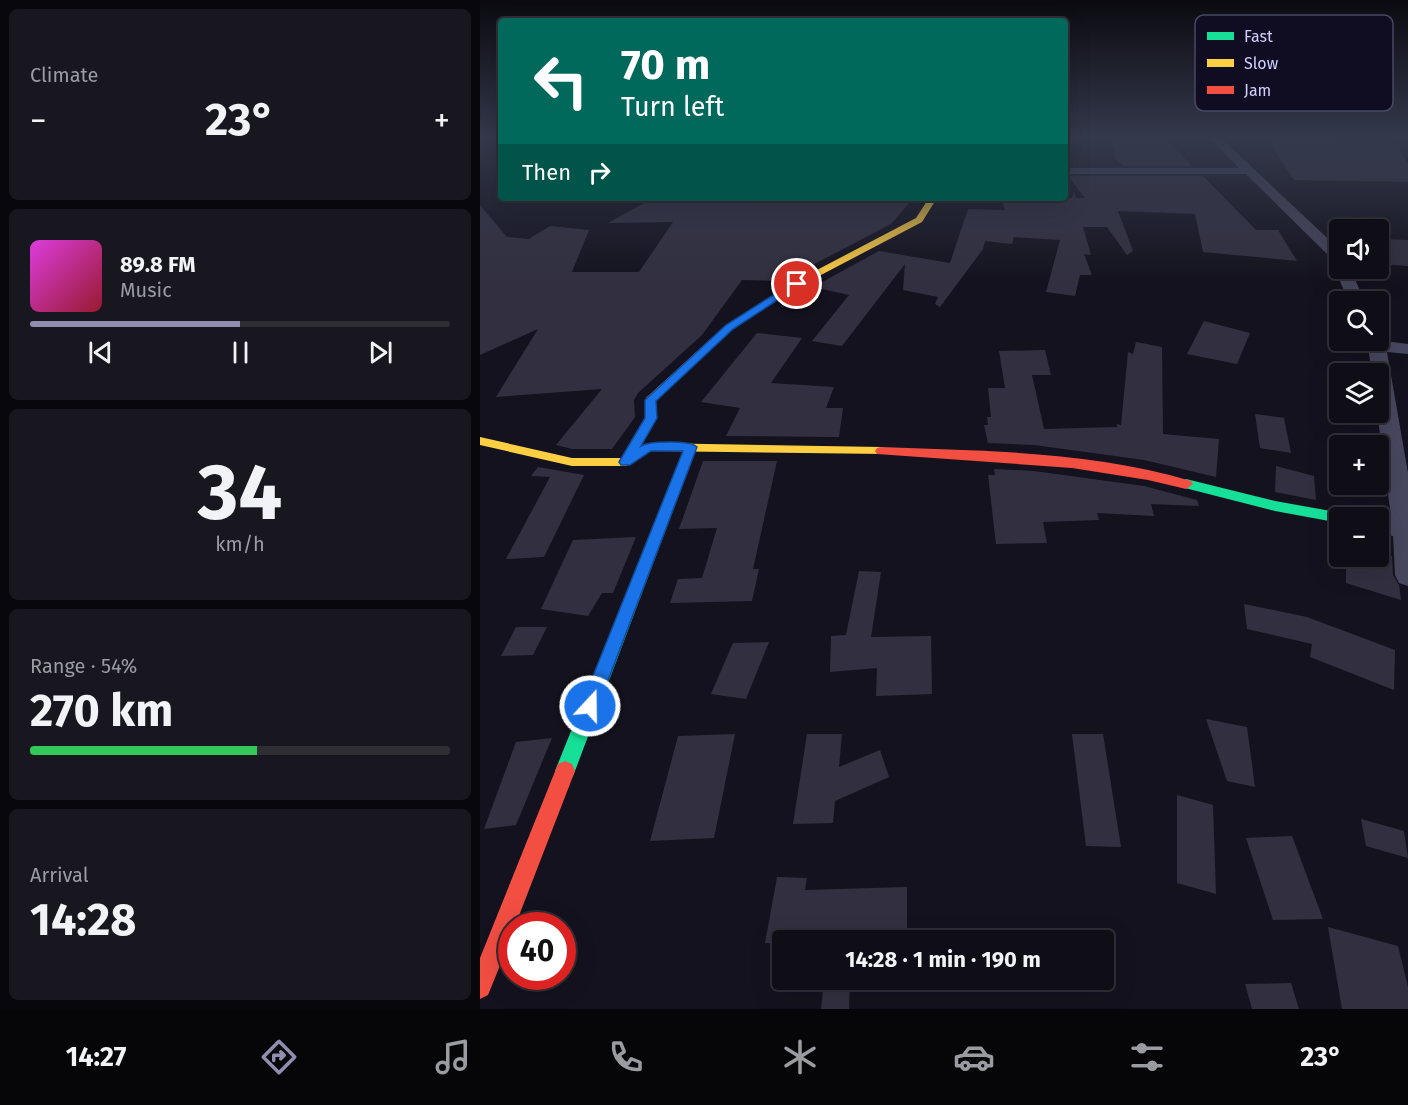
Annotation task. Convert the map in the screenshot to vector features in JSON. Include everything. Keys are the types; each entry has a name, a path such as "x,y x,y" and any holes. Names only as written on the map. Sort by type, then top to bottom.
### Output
{"street":[{"path":"1263,186 1329,248"},
{"path":"626,462 651,418 650,400 729,327 797,284 919,220 931,201"},
{"path":"1389,346 1408,350"},
{"path":"1378,351 1405,528 1408,575"},
{"path":"480,441 572,462 626,462 649,447 862,450 1034,458 1144,473 1275,506 1329,516"},
{"path":"480,987 691,447"},
{"path":"1389,526 1405,528"}],"building":[{"path":"1076,186 1213,186 1256,230 1278,230 1297,261 1203,252 1195,214 1118,211 1133,251 1127,255 1107,227 1083,227 1091,255 1084,254 1092,275 1080,275 1075,296 1046,292 1060,240 1014,237 1012,244 985,241 983,249 940,307 935,304 938,297 903,290 905,264 842,346 812,341 849,295 813,287 879,251 950,263 968,209 1005,210 1002,201 1068,201 1068,198 1072,198 1074,191 1076,198 1085,198"},
{"path":"648,201 688,203 691,201 885,201 909,203 891,224 782,281 742,280 702,335 638,393 634,400 635,417 612,449 572,449 556,445 602,389 496,397 538,329 480,355 480,205 507,237 529,239 550,226 589,230 572,272 639,272 673,222 608,223"},
{"path":"1389,239 1408,240 1408,266 1389,265"},
{"path":"1204,321 1250,333 1237,364 1187,354"},
{"path":"757,333 802,338 771,383 834,387 826,408 843,408 839,437 726,436 740,408 701,402"},
{"path":"1136,342 1162,347 1163,434 1219,439 1216,477 1144,460 1034,445 988,443 984,425 988,425 987,417 991,417 988,388 1005,388 999,351 1045,350 1051,375 1032,375 1044,429 1117,427 1117,424 1121,425 1128,352 1133,354"},
{"path":"1255,414 1284,418 1291,453 1260,448"},
{"path":"703,461 777,461 753,569 759,569 752,601 670,603 678,579 702,578 717,528 679,529"},
{"path":"1276,466 1314,476 1316,500 1275,492"},
{"path":"538,467 584,475 544,557 506,559 550,477 531,476"},
{"path":"994,469 1034,471 1144,486 1197,500 1199,506 1151,504 1154,516 1097,513 1099,520 1043,522 1047,543 996,544 988,475 995,475"},
{"path":"636,537 613,593 602,593 588,616 541,609 573,540"},
{"path":"1389,556 1392,556 1393,575 1399,585 1401,600 1346,583 1346,567 1389,567"},
{"path":"859,571 881,572 871,637 931,636 932,694 876,696 877,668 830,672 831,636 846,635"},
{"path":"1244,604 1307,617 1395,650 1394,690 1310,657 1312,644 1247,629"},
{"path":"516,627 547,627 533,655 501,656"},
{"path":"769,642 746,699 711,694 733,643"},
{"path":"1206,719 1247,727 1255,787 1227,781"},
{"path":"735,734 714,838 650,841 678,736"},
{"path":"807,734 842,734 839,767 880,750 889,777 835,801 833,823 793,824"},
{"path":"1072,734 1103,734 1121,847 1086,846"},
{"path":"552,738 516,825 484,829 516,742"},
{"path":"1177,795 1213,805 1216,894 1177,883"},
{"path":"1361,819 1404,831 1408,858 1366,846"},
{"path":"1292,836 1323,919 1273,920 1246,838"},
{"path":"777,877 807,878 805,890 907,887 907,930 772,930 772,943 765,943"},
{"path":"1328,927 1398,946 1408,987 1408,1009 1342,1009"},
{"path":"1291,983 1299,1009 1252,1009 1245,984"},
{"path":"823,990 850,990 849,1009 821,1009"}],"traffic: fast":[{"path":"565,771 691,447"},
{"path":"1186,484 1275,506 1329,516"}],"traffic: slow":[{"path":"626,462 651,418 650,400 729,327 797,284 919,220 931,201"},
{"path":"480,441 572,462 626,462 649,447 881,451"}],"traffic: jam":[{"path":"881,451 1072,463 1148,475 1186,484"},
{"path":"480,987 565,771"}],"route":[{"path":"590,706 691,447 649,447 626,462 651,418 650,400 729,327 797,284"}]}
